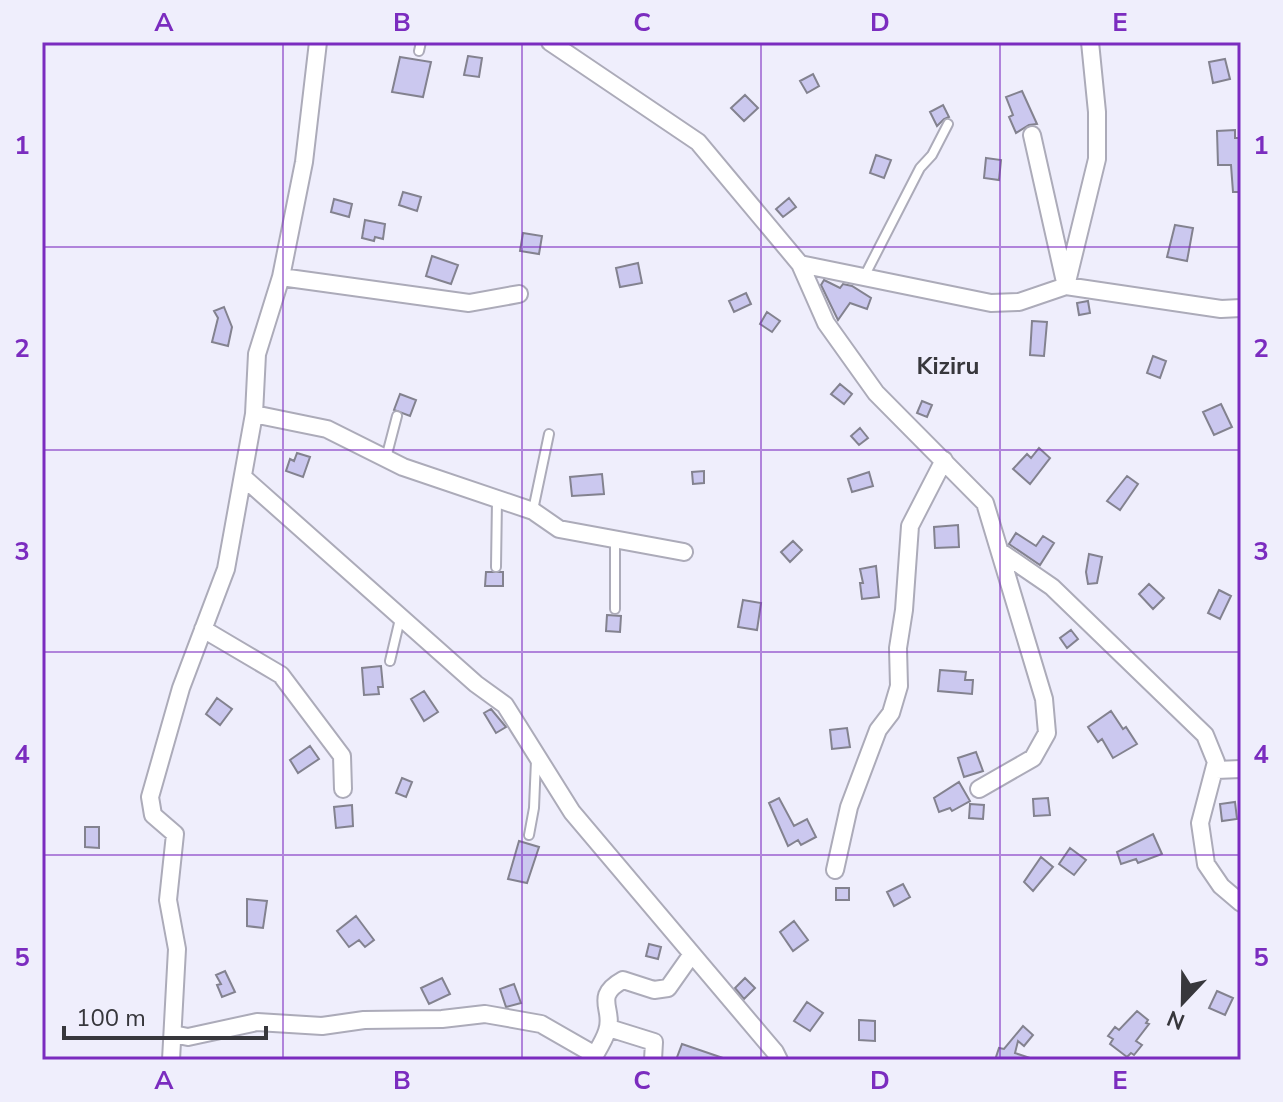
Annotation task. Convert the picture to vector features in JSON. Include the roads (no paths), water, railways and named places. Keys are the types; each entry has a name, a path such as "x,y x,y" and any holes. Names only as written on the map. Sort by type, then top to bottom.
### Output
{"street":[{"path":"171,1060 177,949 168,900 175,834 153,815 150,797 181,688 226,569 254,414 257,354 281,277 304,162 318,42"},
{"path":"550,42 698,142 800,264 826,323 876,393 985,503 1044,699 1047,733 1033,758 979,789"},
{"path":"1066,286 1097,159 1097,112 1090,42"},
{"path":"1032,135 1066,286"},
{"path":"800,264 991,303 1019,302 1066,286 1221,309 1241,308"},
{"path":"281,277 469,303 519,294"},
{"path":"254,414 327,429 403,467 533,511 559,529 684,552"},
{"path":"835,870 849,807 878,730 891,713 899,686 898,648 910,526 944,460"},
{"path":"243,477 476,684 505,705 572,812 779,1060"},
{"path":"1001,552 1052,587 1205,735 1216,762 1200,823 1206,864 1221,886 1241,903"},
{"path":"203,629 281,675 342,756 343,789"},
{"path":"1216,770 1241,769"},
{"path":"173,1034 188,1037 257,1022 322,1026 364,1020 442,1019 485,1014 541,1024 594,1057 609,1028 605,1002 611,987 623,980 654,990 668,988 692,954"},
{"path":"609,1028 654,1042 653,1060"}],"lane":[{"path":"864,277 920,168 932,155 948,124"},
{"path":"385,458 397,416"},
{"path":"533,511 549,434"},
{"path":"496,567 497,499"},
{"path":"615,540 615,609"},
{"path":"390,661 400,617"},
{"path":"529,835 534,808 536,755"}],"district":[{"name":"Kiziru","path":"948,366"}]}
